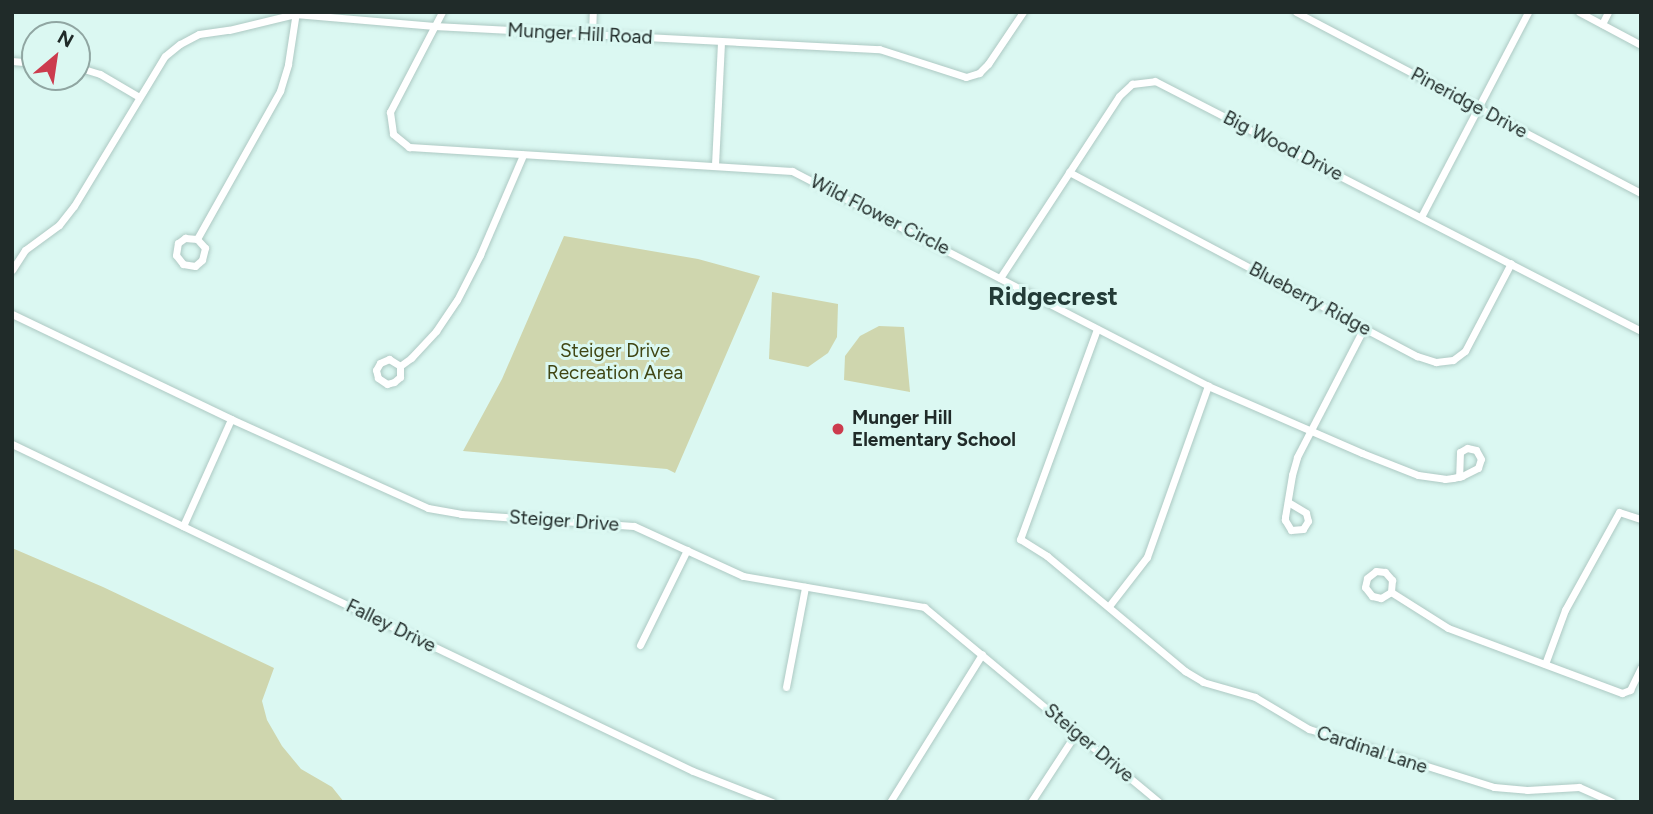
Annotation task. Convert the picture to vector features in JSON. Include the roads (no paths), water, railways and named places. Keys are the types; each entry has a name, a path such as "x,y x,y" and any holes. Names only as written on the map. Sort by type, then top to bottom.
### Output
{"street":[{"name":"Wild Flower Circle","path":"442,12 390,112 390,126 396,138 418,149 715,164 792,171 1208,386 1418,475 1436,479 1458,477"},
{"path":"592,35 593,12"},
{"name":"Munger Hill Road","path":"12,270 24,250 67,216 165,56 188,38 295,13 434,26 887,51 966,77 978,74 988,64 1023,12"},
{"name":"Pineridge Drive","path":"1296,12 1641,193"},
{"path":"1421,217 1528,12"},
{"path":"1579,12 1641,44"},
{"path":"1602,24 1608,12"},
{"path":"197,239 280,91 288,64 295,13"},
{"path":"715,164 721,42"},
{"path":"91,71 139,97"},
{"name":"Big Wood Drive","path":"1000,278 1119,96 1132,84 1155,81 1641,331"},
{"path":"400,366 436,331 457,300 481,255 523,155"},
{"name":"Blueberry Ridge","path":"1069,172 1427,360 1453,360 1470,344 1511,264"},
{"path":"186,238 197,239 205,248 204,258 195,266 183,264 176,255 177,246 186,238"},
{"name":"Steiger Drive","path":"12,314 231,419 429,508 461,514 634,526 743,576 923,607 1159,802"},
{"path":"1288,502 1297,457 1364,328"},
{"name":"Cardinal Lane","path":"1097,329 1020,538 1047,556 1185,671 1203,682 1255,697 1322,735 1493,788 1527,790 1579,787 1612,802"},
{"path":"1109,606 1147,557 1208,386"},
{"path":"183,526 231,419"},
{"name":"Falley Drive","path":"12,444 693,771 772,802"},
{"path":"1545,664 1565,610 1619,512 1641,519"},
{"path":"640,645 687,550"},
{"path":"786,687 805,587"},
{"path":"1391,592 1456,632 1626,693 1635,684 1641,667"},
{"path":"890,802 982,654"},
{"path":"1031,802 1076,733"}],"place":[{"name":"Munger Hill Elementary School","path":"838,429"}],"district":[{"name":"Ridgecrest","path":"1053,297"}],"park label":[{"name":"Steiger Drive Recreation Area","path":"615,362"}]}
